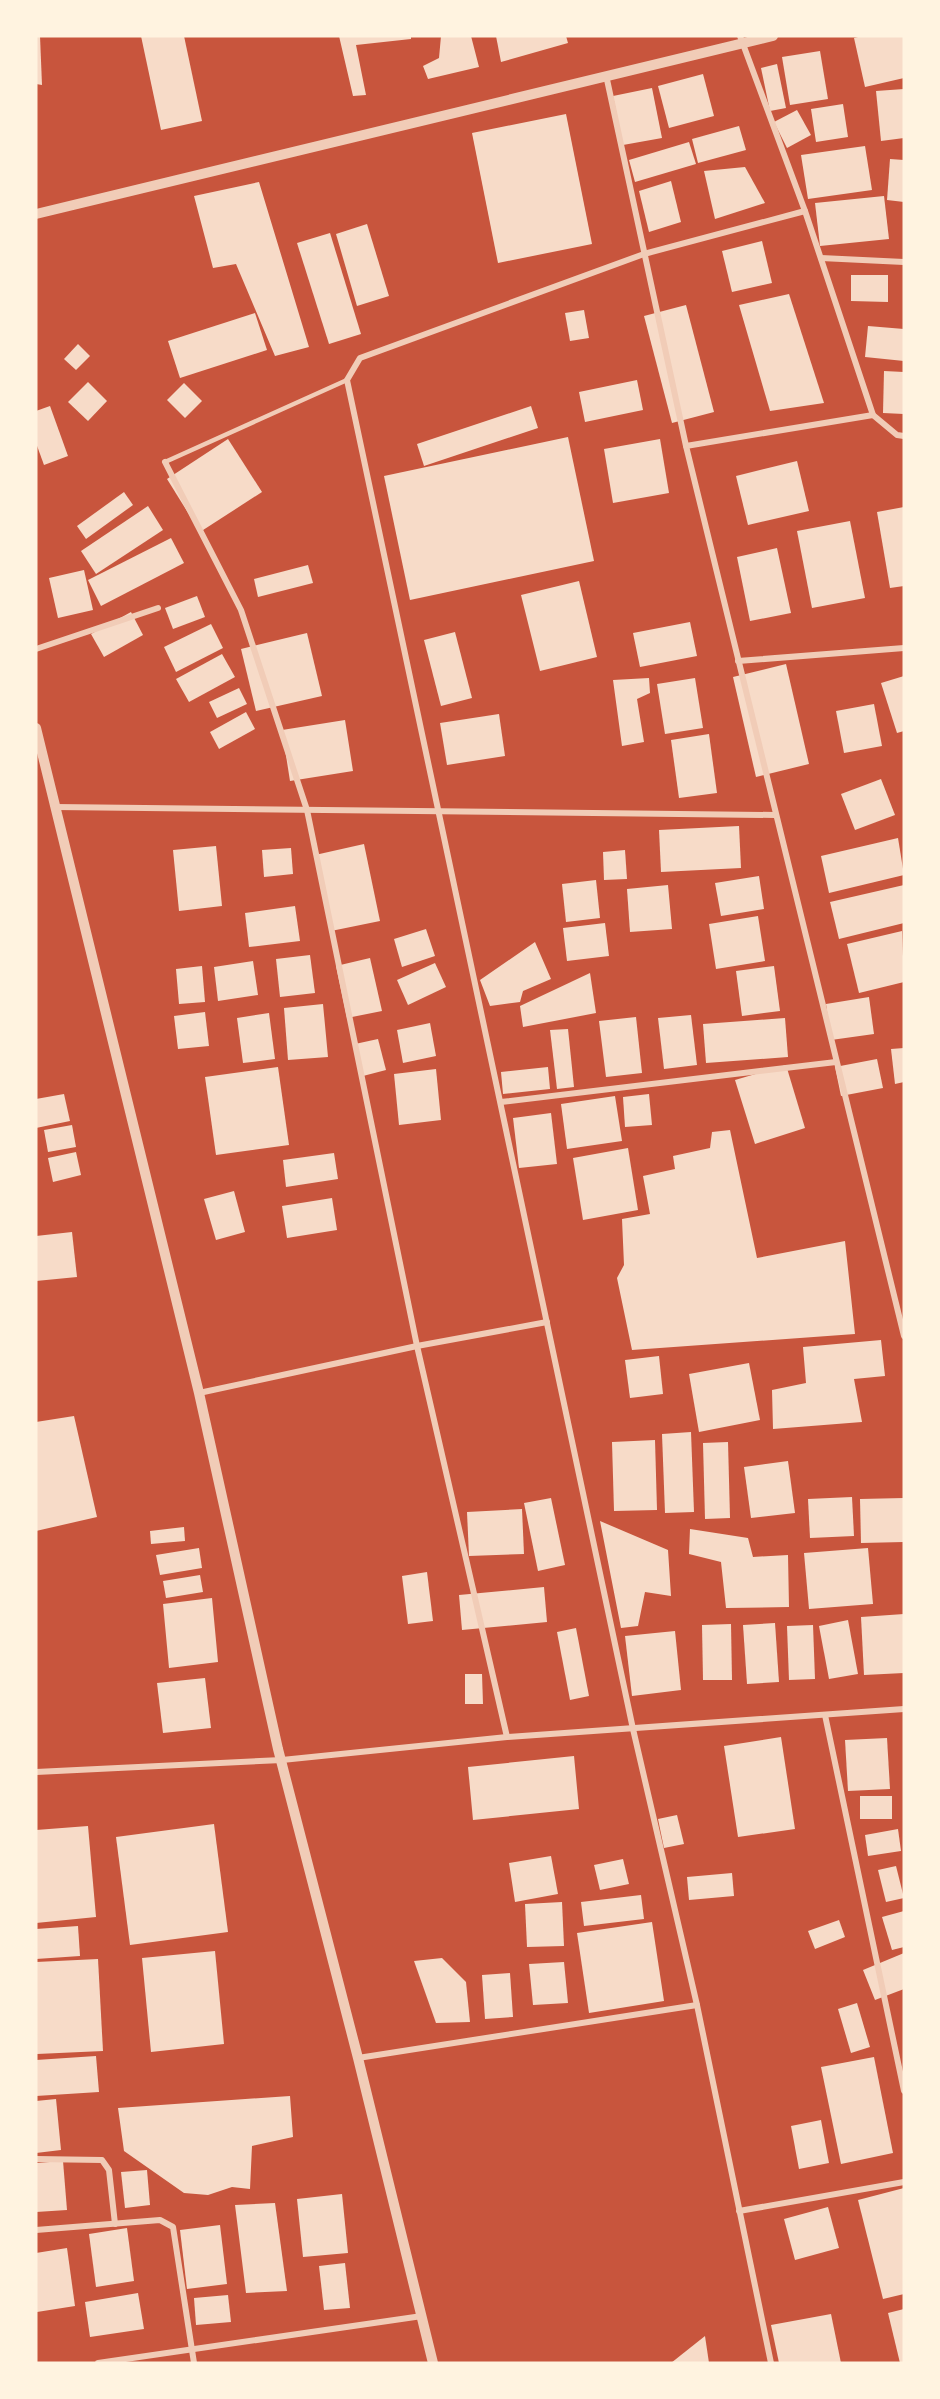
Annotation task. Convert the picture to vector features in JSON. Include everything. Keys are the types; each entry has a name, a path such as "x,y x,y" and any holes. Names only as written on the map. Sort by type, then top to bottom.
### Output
{"street":[{"path":"36,214 741,40 772,36"},
{"path":"741,40 805,211 873,415 897,435 904,436"},
{"path":"606,75 686,446 904,1336"},
{"path":"771,2363 697,2005 633,1729 347,380 360,358 644,254 805,211"},
{"path":"821,258 904,262"},
{"path":"686,446 873,415"},
{"path":"165,462 241,610 307,810 417,1346 507,1737"},
{"path":"36,649 158,608"},
{"path":"738,661 904,648"},
{"path":"36,728 199,1394 282,1760 433,2363"},
{"path":"55,807 775,815"},
{"path":"501,1102 836,1062"},
{"path":"199,1394 417,1346 547,1322"},
{"path":"36,1772 282,1760 507,1737 904,1709"},
{"path":"825,1715 904,2091"},
{"path":"358,2058 697,2005"},
{"path":"36,2159 102,2160 109,2170 115,2224"},
{"path":"739,2211 904,2182"},
{"path":"36,2230 160,2220 173,2227 194,2363"},
{"path":"98,2363 422,2316"}],"lane":[{"path":"165,462 347,380"}],"building":[{"path":"36,36 40,36 42,85 36,84"},
{"path":"141,36 184,36 202,121 161,130"},
{"path":"339,36 411,36 411,39 356,45 366,95 353,96"},
{"path":"441,36 471,36 479,67 428,79 423,66 439,58"},
{"path":"496,36 566,36 568,43 501,62"},
{"path":"904,36 904,78 865,87 854,38"},
{"path":"820,51 828,99 790,105 782,57"},
{"path":"777,64 786,108 770,111 761,68"},
{"path":"703,74 714,116 669,128 658,86"},
{"path":"652,88 662,138 623,145 613,96"},
{"path":"904,89 904,138 881,141 876,91"},
{"path":"843,104 848,137 816,142 811,109"},
{"path":"797,110 811,135 787,148 774,122"},
{"path":"566,114 592,244 498,263 472,133"},
{"path":"739,126 746,150 698,163 692,139"},
{"path":"689,142 696,164 635,182 629,160"},
{"path":"865,146 872,190 808,199 801,155"},
{"path":"890,159 904,160 904,202 887,200"},
{"path":"745,167 765,203 715,219 704,171"},
{"path":"671,181 681,222 649,232 639,191"},
{"path":"259,182 309,347 275,356 236,264 213,268 194,196"},
{"path":"884,196 889,239 820,246 815,203"},
{"path":"367,224 389,296 357,306 336,234"},
{"path":"330,233 361,334 329,344 297,243"},
{"path":"762,241 772,283 732,292 722,251"},
{"path":"851,275 888,275 888,302 851,301"},
{"path":"789,294 824,403 770,411 739,305"},
{"path":"686,305 714,412 672,423 644,316"},
{"path":"584,310 589,338 570,341 565,313"},
{"path":"255,313 267,350 180,378 168,341"},
{"path":"868,326 904,329 904,361 865,357"},
{"path":"78,344 90,356 76,370 64,359"},
{"path":"884,371 904,372 904,414 883,413"},
{"path":"637,380 643,410 585,422 579,392"},
{"path":"88,382 107,401 88,421 68,402"},
{"path":"184,383 202,401 185,418 167,400"},
{"path":"50,406 68,456 44,465 36,443 36,411"},
{"path":"531,406 538,428 424,466 417,444"},
{"path":"568,437 594,561 410,600 384,476"},
{"path":"228,439 262,492 200,532 167,479"},
{"path":"660,439 669,493 613,503 604,449"},
{"path":"797,461 809,511 748,525 736,476"},
{"path":"124,492 133,505 86,539 77,526"},
{"path":"148,506 163,530 96,574 81,551"},
{"path":"904,507 904,586 890,588 877,512"},
{"path":"850,521 865,598 812,608 797,531"},
{"path":"171,538 184,563 101,606 88,580"},
{"path":"777,548 791,613 750,621 737,557"},
{"path":"308,565 313,583 258,597 254,579"},
{"path":"84,570 93,610 58,618 49,578"},
{"path":"579,581 597,657 540,671 521,595"},
{"path":"197,596 205,617 173,629 165,608"},
{"path":"131,612 143,635 104,657 91,634"},
{"path":"690,622 697,656 640,667 633,633"},
{"path":"211,624 223,648 176,672 164,647"},
{"path":"455,632 472,698 441,706 424,640"},
{"path":"307,633 322,696 256,711 241,649"},
{"path":"222,654 235,677 189,702 176,679"},
{"path":"786,664 809,764 756,777 733,677"},
{"path":"904,676 904,731 897,733 881,683"},
{"path":"649,678 650,693 637,699 644,742 622,746 613,680"},
{"path":"695,678 703,728 665,734 657,684"},
{"path":"239,688 247,704 217,718 209,702"},
{"path":"874,704 882,746 844,753 836,711"},
{"path":"246,712 255,729 219,749 210,732"},
{"path":"499,714 505,756 447,765 440,723"},
{"path":"345,720 353,771 290,781 282,730"},
{"path":"709,734 717,793 679,798 671,740"},
{"path":"881,779 895,815 855,830 841,794"},
{"path":"739,826 741,868 661,872 659,830"},
{"path":"898,838 904,875 829,893 821,856"},
{"path":"364,844 380,921 331,931 315,855"},
{"path":"216,846 222,906 179,911 173,850"},
{"path":"291,848 293,874 264,877 262,850"},
{"path":"625,850 627,879 604,880 603,852"},
{"path":"759,876 764,909 721,916 715,883"},
{"path":"596,880 600,918 566,922 562,884"},
{"path":"668,885 672,929 630,932 627,889"},
{"path":"904,885 904,923 839,939 830,902"},
{"path":"295,906 300,941 249,947 245,913"},
{"path":"758,916 765,961 716,969 709,924"},
{"path":"605,923 609,956 567,961 563,928"},
{"path":"426,929 435,956 402,967 394,939"},
{"path":"902,931 904,982 859,993 847,944"},
{"path":"535,942 551,979 523,991 520,1002 490,1006 480,980"},
{"path":"310,955 315,993 280,997 276,959"},
{"path":"370,958 382,1011 347,1018 336,966"},
{"path":"253,961 258,995 218,1001 214,967"},
{"path":"435,963 446,987 408,1005 397,980"},
{"path":"202,966 205,1002 179,1004 176,969"},
{"path":"774,966 780,1011 742,1016 736,971"},
{"path":"590,973 596,1013 523,1027 520,1006"},
{"path":"869,997 874,1034 831,1040 826,1004"},
{"path":"323,1004 328,1057 288,1060 284,1008"},
{"path":"205,1012 209,1046 178,1049 174,1016"},
{"path":"269,1013 275,1059 243,1063 237,1018"},
{"path":"691,1015 697,1065 664,1069 658,1018"},
{"path":"636,1017 642,1073 606,1077 599,1021"},
{"path":"785,1018 788,1057 706,1063 703,1024"},
{"path":"430,1023 436,1056 403,1063 397,1030"},
{"path":"568,1029 574,1087 557,1089 550,1030"},
{"path":"378,1039 386,1070 363,1076 355,1044"},
{"path":"904,1048 904,1082 895,1084 891,1049"},
{"path":"877,1059 883,1088 841,1096 835,1067"},
{"path":"786,1065 805,1128 755,1144 735,1080"},
{"path":"278,1067 289,1145 216,1155 205,1077"},
{"path":"548,1067 550,1089 503,1094 501,1072"},
{"path":"436,1069 441,1120 399,1125 394,1074"},
{"path":"64,1094 70,1121 36,1128 36,1099"},
{"path":"649,1094 652,1125 625,1127 623,1097"},
{"path":"615,1096 622,1141 567,1149 561,1104"},
{"path":"551,1113 557,1164 519,1168 513,1118"},
{"path":"72,1125 76,1147 48,1152 44,1130"},
{"path":"730,1130 757,1258 845,1241 855,1334 632,1350 617,1278 624,1265 622,1219 650,1214 643,1176 675,1169 673,1156 710,1148 712,1132"},
{"path":"628,1148 638,1210 583,1220 573,1158"},
{"path":"76,1152 81,1175 53,1182 48,1158"},
{"path":"334,1153 338,1179 286,1187 283,1160"},
{"path":"234,1191 245,1232 216,1240 204,1199"},
{"path":"332,1198 337,1230 287,1238 282,1206"},
{"path":"72,1232 77,1277 36,1281 36,1236"},
{"path":"881,1340 885,1376 854,1379 862,1422 773,1429 772,1390 806,1383 803,1347"},
{"path":"659,1356 663,1394 630,1398 625,1360"},
{"path":"749,1363 760,1420 699,1432 689,1374"},
{"path":"74,1416 97,1517 36,1531 36,1422"},
{"path":"691,1432 694,1512 665,1513 662,1434"},
{"path":"655,1440 657,1510 614,1511 612,1442"},
{"path":"728,1442 730,1518 705,1519 703,1443"},
{"path":"788,1461 795,1513 751,1518 744,1467"},
{"path":"852,1497 854,1536 810,1538 808,1499"},
{"path":"551,1498 565,1565 538,1571 524,1503"},
{"path":"904,1498 904,1542 861,1543 860,1499"},
{"path":"522,1509 524,1554 469,1556 467,1512"},
{"path":"600,1521 668,1550 671,1596 645,1592 638,1626 621,1628"},
{"path":"184,1527 185,1541 151,1544 150,1531"},
{"path":"690,1529 748,1538 753,1557 788,1555 789,1607 726,1608 721,1562 689,1554"},
{"path":"199,1548 202,1568 160,1575 156,1555"},
{"path":"868,1548 873,1604 809,1609 804,1553"},
{"path":"427,1572 433,1621 408,1624 402,1576"},
{"path":"200,1575 203,1592 166,1598 163,1581"},
{"path":"544,1587 547,1622 462,1630 459,1595"},
{"path":"212,1598 218,1662 169,1668 163,1604"},
{"path":"904,1614 904,1673 864,1675 861,1617"},
{"path":"848,1620 858,1674 829,1679 819,1626"},
{"path":"775,1623 779,1682 747,1684 743,1625"},
{"path":"731,1624 732,1680 703,1680 702,1625"},
{"path":"813,1625 815,1679 789,1680 787,1626"},
{"path":"576,1628 589,1696 570,1700 557,1632"},
{"path":"675,1631 681,1690 632,1696 625,1636"},
{"path":"465,1674 482,1674 483,1704 465,1704"},
{"path":"205,1678 211,1728 163,1733 157,1683"},
{"path":"781,1737 795,1829 738,1837 724,1746"},
{"path":"887,1738 890,1789 848,1791 845,1740"},
{"path":"574,1756 579,1809 473,1820 468,1767"},
{"path":"860,1796 892,1796 892,1819 860,1819"},
{"path":"677,1815 684,1844 664,1848 658,1819"},
{"path":"214,1824 228,1932 130,1945 116,1837"},
{"path":"88,1826 96,1917 36,1923 36,1830"},
{"path":"898,1829 901,1851 868,1856 865,1835"},
{"path":"551,1856 558,1894 515,1902 509,1863"},
{"path":"623,1859 629,1884 600,1890 594,1865"},
{"path":"896,1866 904,1898 886,1902 878,1870"},
{"path":"732,1873 734,1896 689,1900 687,1877"},
{"path":"641,1895 644,1919 584,1926 581,1902"},
{"path":"562,1902 564,1946 527,1947 525,1904"},
{"path":"904,1911 904,1947 892,1950 882,1917"},
{"path":"839,1920 845,1937 815,1949 808,1931"},
{"path":"652,1922 664,2001 589,2013 577,1933"},
{"path":"78,1926 80,1956 36,1959 36,1929"},
{"path":"215,1951 224,2044 151,2052 142,1958"},
{"path":"904,1953 904,1989 875,2000 863,1970"},
{"path":"442,1958 466,1982 470,2022 436,2023 414,1961"},
{"path":"98,1959 103,2051 37,2054 36,1962"},
{"path":"564,1962 568,2003 533,2005 529,1964"},
{"path":"510,1973 513,2017 485,2019 482,1975"},
{"path":"857,2003 870,2047 851,2053 838,2009"},
{"path":"96,2056 99,2092 36,2096 36,2060"},
{"path":"874,2057 893,2153 841,2164 821,2067"},
{"path":"290,2096 293,2137 252,2146 250,2189 232,2187 208,2195 184,2193 124,2151 118,2108"},
{"path":"56,2099 61,2150 36,2153 36,2101"},
{"path":"821,2120 829,2163 799,2169 791,2126"},
{"path":"63,2161 67,2210 36,2212 36,2163"},
{"path":"147,2170 150,2205 125,2208 121,2172"},
{"path":"904,2188 904,2294 883,2299 858,2200"},
{"path":"342,2194 348,2253 303,2257 297,2199"},
{"path":"275,2203 287,2291 246,2293 235,2205"},
{"path":"828,2207 839,2248 795,2260 784,2219"},
{"path":"220,2225 227,2284 187,2289 180,2230"},
{"path":"127,2228 134,2281 96,2287 89,2234"},
{"path":"67,2248 75,2306 37,2312 36,2253"},
{"path":"345,2263 350,2308 324,2310 319,2266"},
{"path":"138,2293 144,2329 90,2337 85,2302"},
{"path":"228,2295 231,2322 196,2325 194,2298"},
{"path":"904,2309 904,2363 900,2363 888,2313"},
{"path":"831,2314 841,2363 779,2363 771,2325"},
{"path":"705,2336 709,2363 671,2363"}]}
